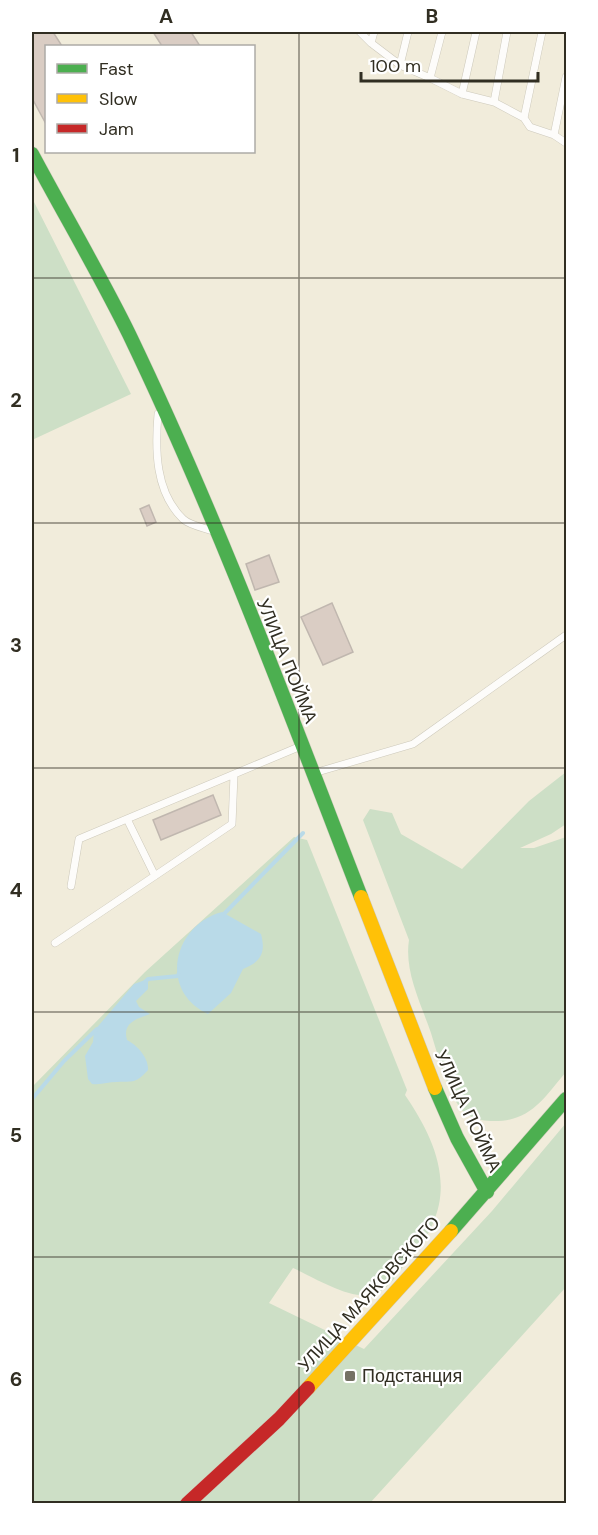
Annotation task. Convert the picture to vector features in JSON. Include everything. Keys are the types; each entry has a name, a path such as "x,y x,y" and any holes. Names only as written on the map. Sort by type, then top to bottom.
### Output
{"main road":[{"name":"УЛИЦА ПОЙМА","path":"32,154 129,335 159,402 215,532 301,746 432,1082 457,1138 487,1192"},
{"name":"УЛИЦА МАЯКОВСКОГО","path":"187,1503 279,1419 487,1192 567,1099"}],"lane":[{"path":"360,32 400,65 462,94 494,102 524,118 530,127 554,135 567,143"},
{"path":"371,43 374,32"},
{"path":"400,65 408,32"},
{"path":"430,78 442,32"},
{"path":"462,94 476,32"},
{"path":"494,102 507,32"},
{"path":"524,118 542,32"},
{"path":"554,135 567,77"},
{"path":"159,402 156,446 167,498 184,521 215,532"},
{"path":"312,774 413,744 567,635"},
{"path":"71,885 79,839 301,746"},
{"path":"55,943 232,824 234,774"},
{"path":"128,819 154,876"}],"green space":[{"path":"32,198 131,394 32,440"},
{"path":"566,772 566,824 551,834 520,848 534,848 566,837 566,1072 542,1100 526,1113 504,1121 481,1120 470,1116 459,1107 449,1087 411,975 409,940 363,820 370,809 392,813 401,834 462,869 529,801"},
{"path":"294,837 307,840 407,1090 405,1095 431,1140 440,1173 441,1189 439,1206 428,1233 396,1277 382,1290 371,1295 352,1294 293,1268 269,1303 364,1349 492,1211 566,1123 566,1287 370,1503 32,1503 32,1087 145,972"}],"water":[{"path":"222,912 261,934 263,946 258,960 243,969 231,993 208,1014 192,1004 182,990 178,975 178,959 183,944 192,930 205,919"},
{"path":"148,979 148,989 136,1001 139,1007 150,1014 131,1022 126,1034 127,1040 135,1045 144,1057 148,1070 134,1081 92,1084 88,1079 85,1056 93,1042 94,1031 134,984"}],"building":[{"path":"32,32 53,32 61,45 45,45 45,122 32,98"},
{"path":"153,32 191,32 199,45 161,45"},
{"path":"149,505 156,522 147,526 140,509"},
{"path":"269,555 279,582 255,590 246,564"},
{"path":"332,603 353,652 323,665 301,617"},
{"path":"213,795 221,815 161,840 153,820"}],"waterway":[{"path":"222,916 303,833"},
{"path":"145,982 148,979 178,976 179,973"},
{"path":"32,1099 64,1061 97,1029"}],"traffic: fast":[{"path":"32,154 129,334 192,473 251,613 361,897"},
{"path":"435,1088 457,1138 487,1192"},
{"path":"451,1231 566,1099"}],"traffic: slow":[{"path":"361,897 435,1088"},
{"path":"308,1388 451,1231"}],"traffic: jam":[{"path":"187,1504 279,1419 308,1388"}],"place":[{"name":"Подстанция","path":"350,1376"}]}
